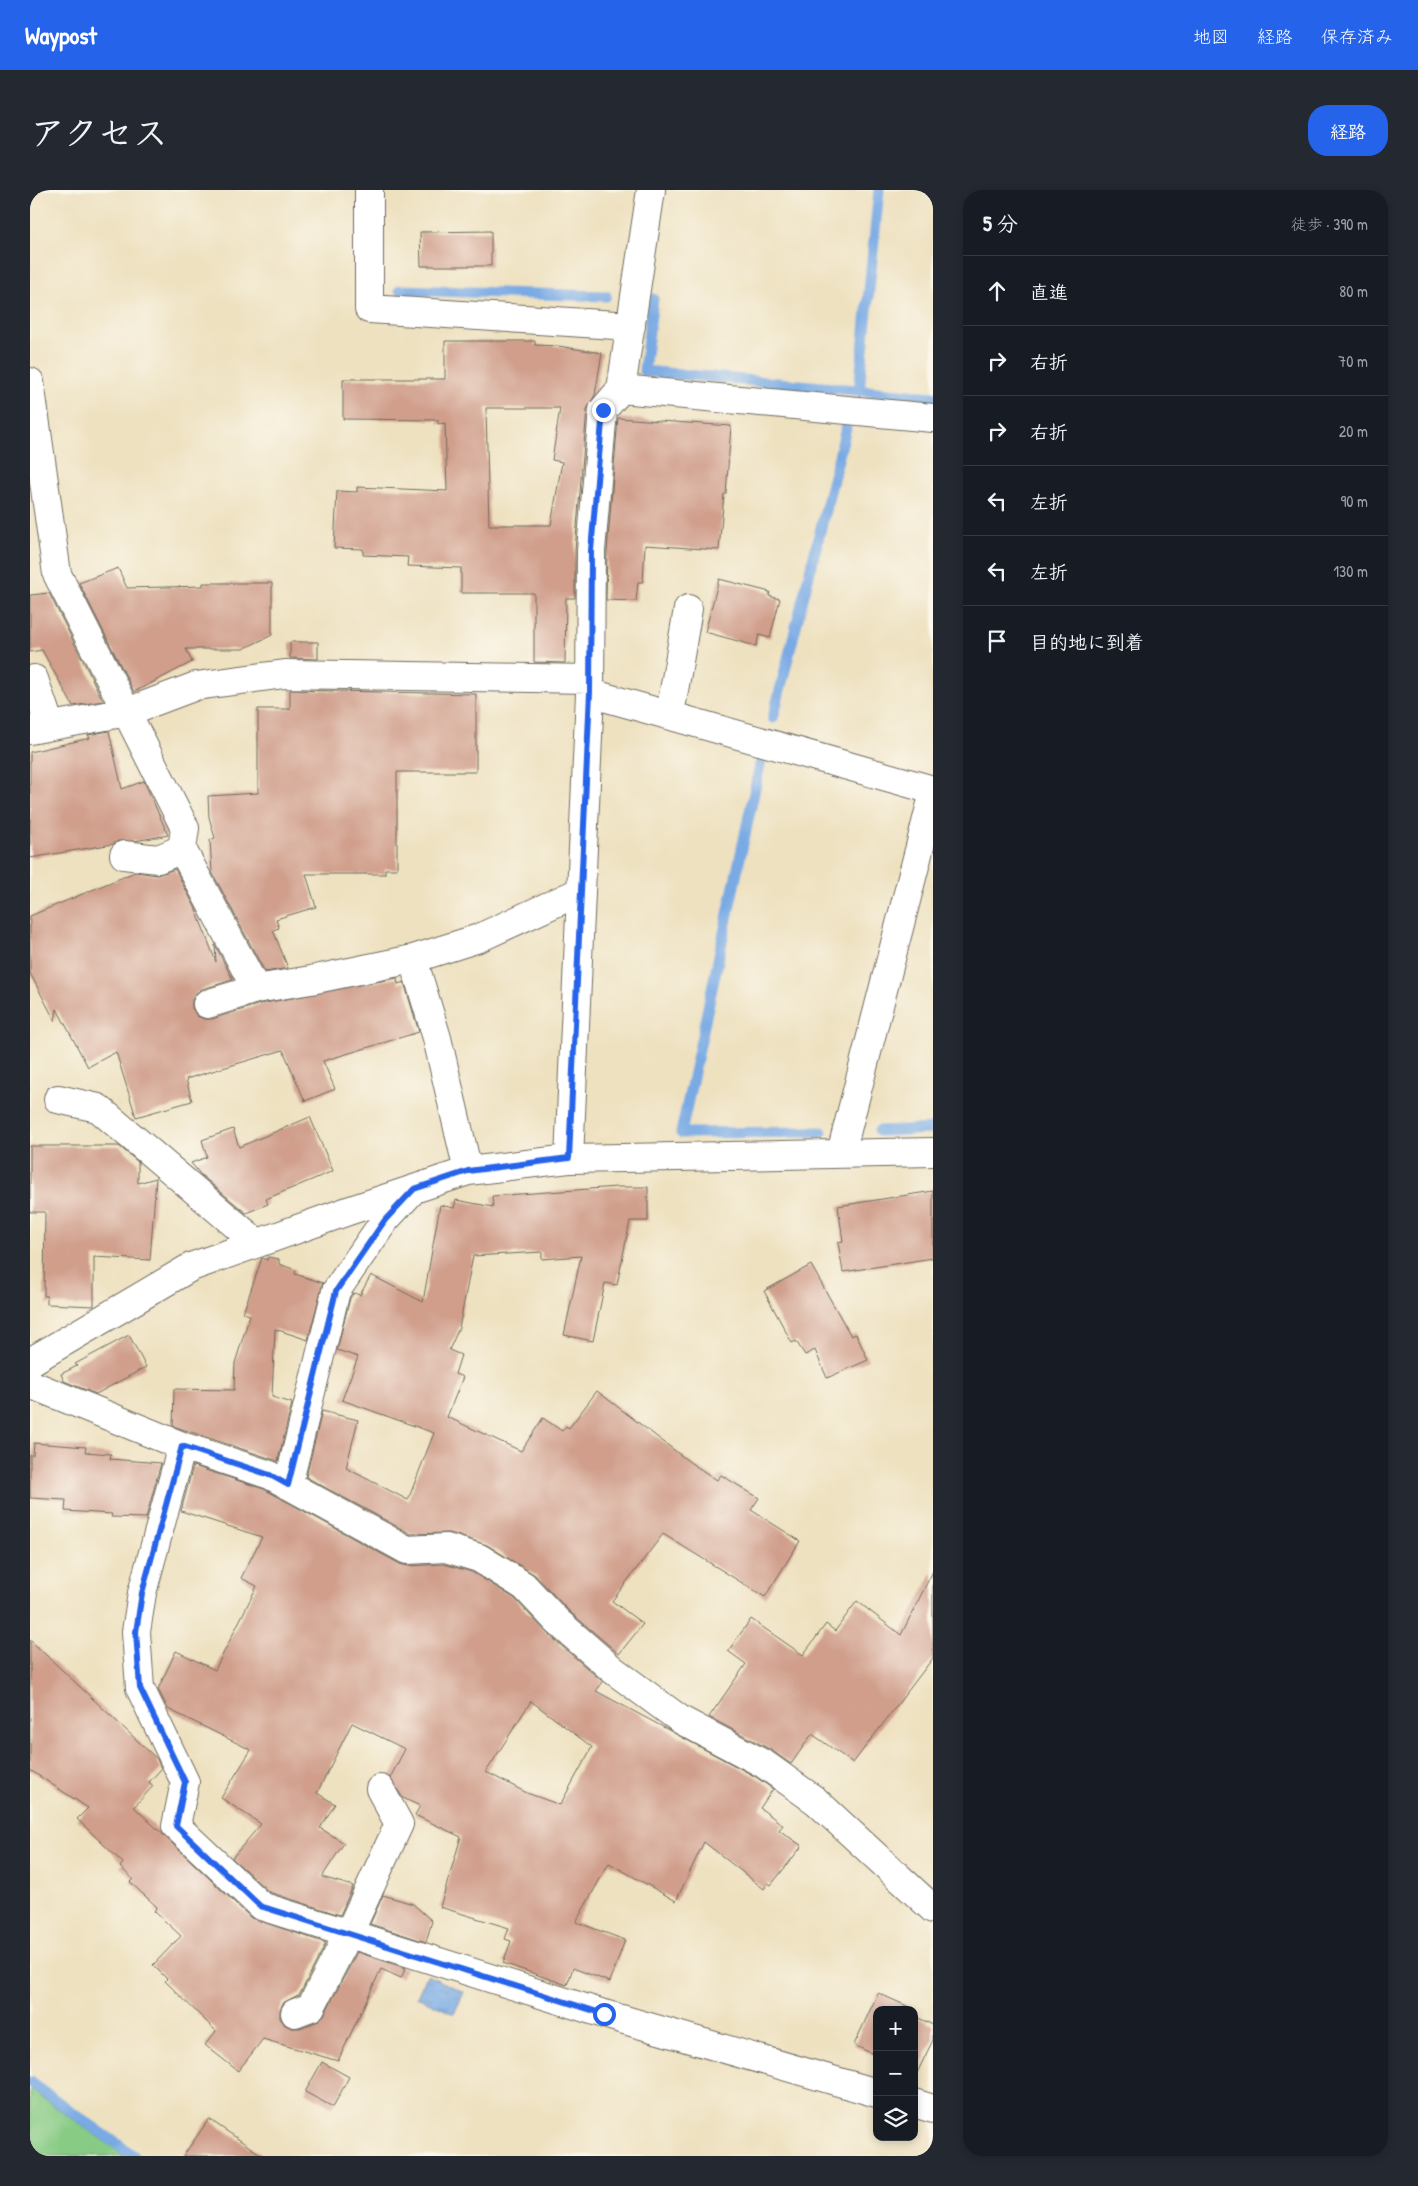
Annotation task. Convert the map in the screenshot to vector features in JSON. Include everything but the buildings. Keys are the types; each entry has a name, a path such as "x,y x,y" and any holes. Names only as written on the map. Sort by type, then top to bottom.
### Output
{"street":[{"path":"369,190 370,309 631,326"},
{"path":"569,1158 590,686 591,551 603,410 621,389 651,190"},
{"path":"30,382 57,574 185,828 182,849 256,989"},
{"path":"621,389 933,418"},
{"path":"670,714 688,609"},
{"path":"34,679 40,728 127,712 196,686 285,674 590,686 670,714 933,790"},
{"path":"841,1154 933,796"},
{"path":"124,855 158,859 182,849"},
{"path":"207,1004 256,989 311,980 413,958 479,938 581,891"},
{"path":"413,958 436,1038 468,1171"},
{"path":"58,1099 98,1108 258,1243"},
{"path":"30,1362 191,1267 468,1171 569,1158 933,1152"},
{"path":"288,1485 336,1291 385,1220 414,1189"},
{"path":"30,1384 182,1446 270,1475 407,1550 446,1548 479,1558 524,1586 558,1622 613,1670 681,1720 764,1764 816,1801 933,1909"},
{"path":"182,1446 142,1593 136,1632 140,1688 185,1782 176,1826 260,1906 604,2014 873,2092"},
{"path":"295,2012 311,2007 349,1933 399,1824 380,1789"},
{"path":"918,2104 933,2109"}],"green space":[{"path":"30,2089 125,2156 30,2156"}],"water":[{"path":"427,1975 464,1992 454,2014 417,1997"}],"waterway":[{"path":"859,391 879,190"},
{"path":"400,290 606,296"},
{"path":"653,299 644,371 933,397"},
{"path":"773,718 846,428"},
{"path":"761,760 681,1133 822,1132"},
{"path":"879,1131 933,1129"},
{"path":"30,2082 134,2156"}],"route":[{"path":"603,410 591,551 590,692 569,1158 468,1171 414,1189 385,1220 336,1291 288,1485 270,1475 182,1446 142,1593 136,1632 140,1688 185,1782 176,1826 260,1906 604,2014"}]}
